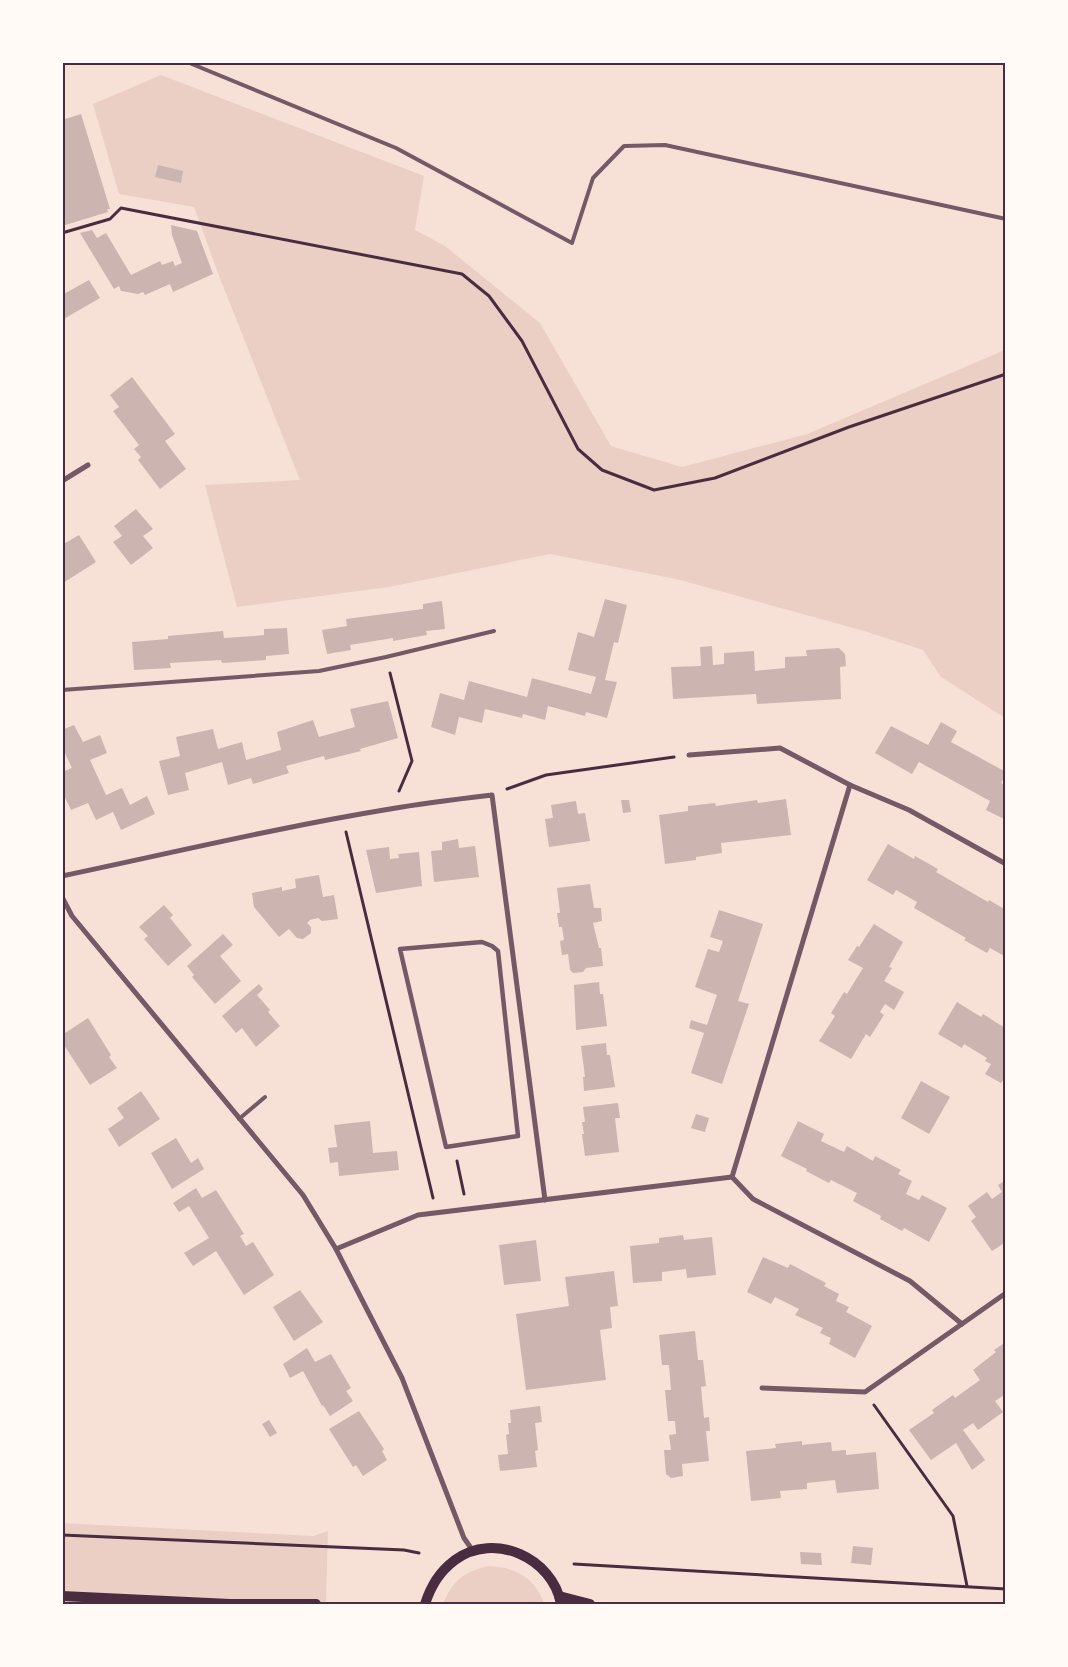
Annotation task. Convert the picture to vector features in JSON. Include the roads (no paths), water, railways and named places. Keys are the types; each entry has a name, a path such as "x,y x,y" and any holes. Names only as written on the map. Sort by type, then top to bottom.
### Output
{"main road":[{"path":"420,1604 426,1604 432,1586 442,1571 456,1559 473,1551 490,1548 509,1550 525,1556 540,1566 552,1580 560,1600 590,1604"},
{"path":"62,1596 231,1604 316,1604"}],"street":[{"path":"62,481 88,464"},
{"path":"689,755 780,748 850,785 910,810 1006,864"},
{"path":"732,1177 850,785"},
{"path":"62,876 248,836 391,808 492,795 545,1200"},
{"path":"62,897 72,916 303,1195 336,1249 402,1378 464,1538 473,1551"},
{"path":"482,942 498,951 518,1136 454,1146 446,1147 400,949 482,942"},
{"path":"336,1249 418,1215 732,1177"},
{"path":"732,1177 753,1198 910,1282 962,1324"},
{"path":"762,1388 866,1392 1006,1293"}],"lane":[{"path":"187,62 396,148 572,243 593,178 624,146 665,145 1006,219"},
{"path":"62,690 319,671 494,631"},
{"path":"239,1118 266,1097"}]}
